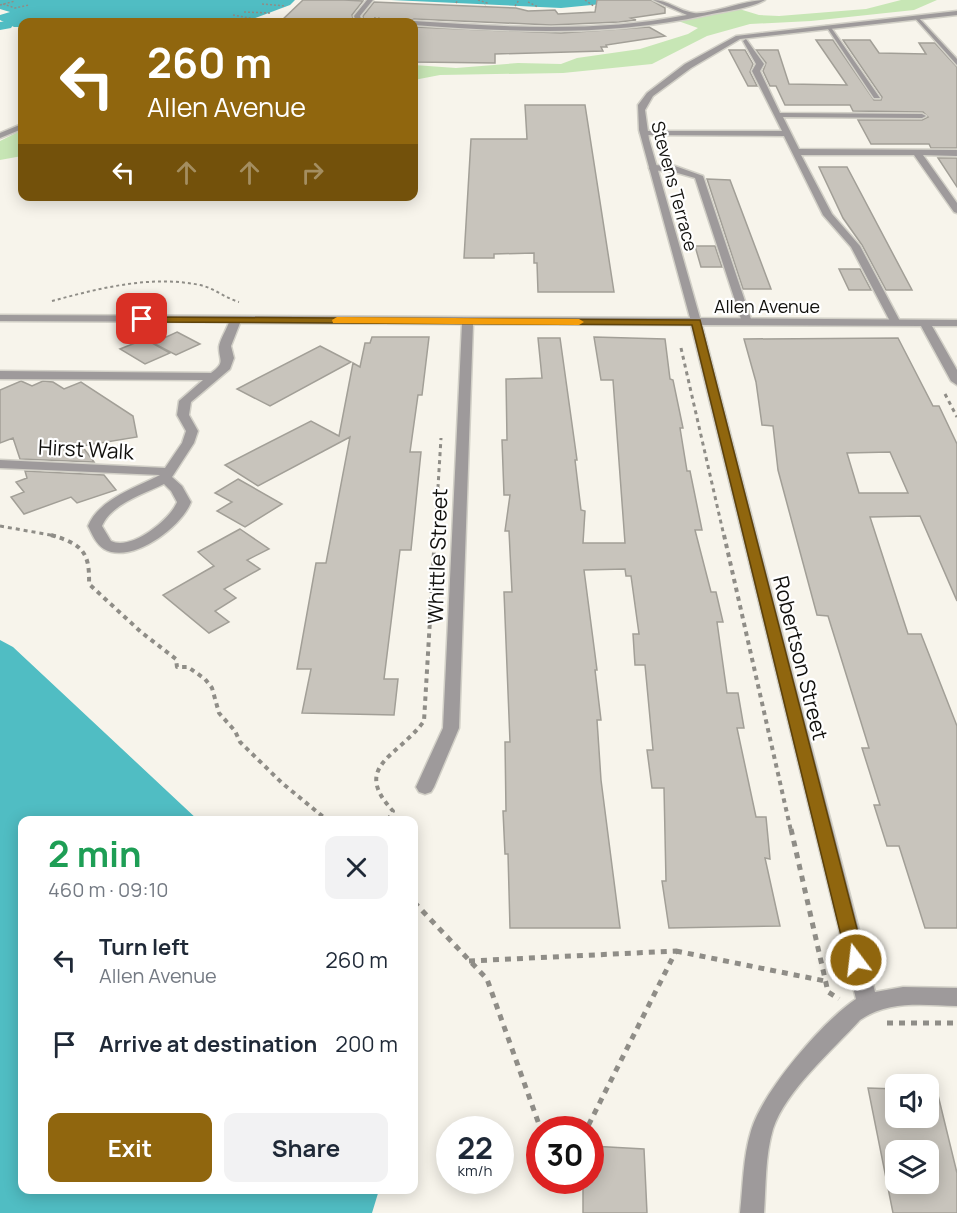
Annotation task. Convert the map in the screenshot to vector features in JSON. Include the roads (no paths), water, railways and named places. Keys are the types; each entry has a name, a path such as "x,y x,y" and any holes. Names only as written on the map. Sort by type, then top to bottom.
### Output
{"street":[{"path":"358,18 370,0"},
{"path":"656,0 695,16"},
{"path":"418,23 588,30 695,16 762,0"},
{"name":"Stevens Terrace","path":"696,322 644,133 641,113 644,102 718,47 752,34 957,13"},
{"path":"916,18 957,63"},
{"path":"828,27 878,96"},
{"path":"746,41 760,64 756,71 828,215 855,246 896,323"},
{"path":"778,115 922,117"},
{"path":"0,136 18,128"},
{"path":"644,133 786,134"},
{"path":"796,152 957,153"},
{"path":"916,152 957,210"},
{"path":"653,168 675,169 699,176 747,322"},
{"name":"Allen Avenue","path":"0,318 957,323"},
{"path":"167,475 184,502 174,521 150,537 128,546 112,547 101,539 95,526 99,516 118,501 167,475 192,436 191,428 183,415 185,401 216,376 228,361 225,346 236,320"},
{"name":"Whittle Street","path":"425,787 451,728 468,321"},
{"name":"Robertson Street","path":"696,322 862,1007"},
{"path":"926,323 957,381"},
{"path":"0,375 216,376"},
{"name":"Hirst Walk","path":"0,464 167,475"},
{"path":"752,1213 759,1145 769,1113 781,1095 862,1007 890,996 957,997"}],"water":[{"path":"0,0 295,0 290,5 256,18 18,18 18,27 0,20 0,15 10,12 0,9"},
{"path":"391,0 643,0 561,8"},
{"path":"0,640 13,647 194,816 18,816 18,1194 378,1194 372,1213 0,1213"}],"waterway":[{"path":"0,26 7,25"}]}
